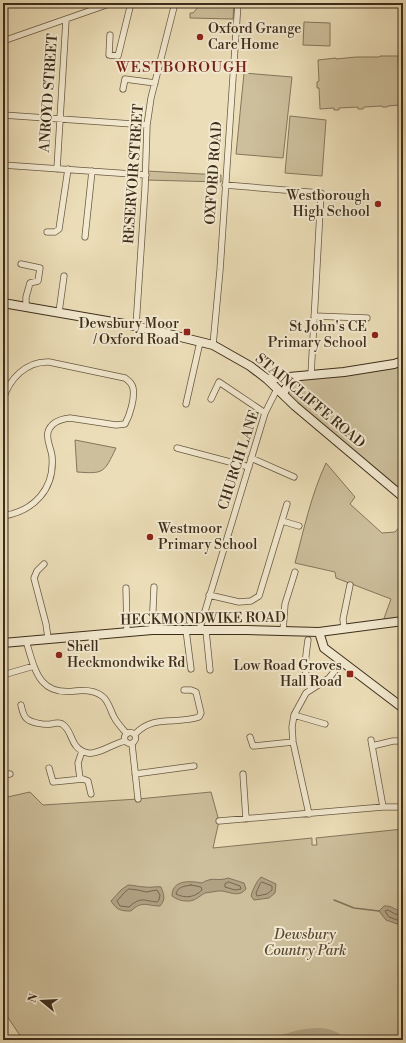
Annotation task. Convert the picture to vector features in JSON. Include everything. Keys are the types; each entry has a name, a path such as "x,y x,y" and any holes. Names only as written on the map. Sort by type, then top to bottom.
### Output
{"street":[{"path":"3,41 112,3"},
{"path":"110,35 109,55 118,56 131,3"},
{"name":"RESERVOIR STREET","path":"136,326 146,175 147,124 151,98 176,3"},
{"name":"OXFORD ROAD","path":"213,345 238,3"},
{"name":"ANROYD STREET","path":"57,169 66,20"},
{"path":"124,89 125,79 155,83"},
{"path":"3,115 147,124"},
{"path":"3,165 146,175"},
{"path":"48,232 55,232 59,229 68,170"},
{"path":"85,237 92,171"},
{"path":"225,186 321,193 311,375"},
{"path":"21,264 40,268 38,281 30,283 26,297 26,307"},
{"path":"59,312 64,276"},
{"name":"STAINCLIFFE ROAD","path":"3,303 136,326 213,345 250,366 267,379 403,497"},
{"path":"314,316 367,318"},
{"path":"186,404 200,342"},
{"path":"3,400 12,382 20,371 40,361 125,378 131,383 133,388 132,402 125,424 120,425 63,418 52,425 48,432 52,456 52,469 48,485 38,500 27,509 3,516"},
{"path":"267,379 346,372 403,362"},
{"path":"280,391 292,377"},
{"path":"211,399 219,382 265,413"},
{"name":"CHURCH LANE","path":"202,631 209,595 265,413 280,391"},
{"path":"177,448 249,466"},
{"path":"3,449 4,466"},
{"path":"251,458 294,477"},
{"path":"209,595 239,602 251,601 259,596 287,504"},
{"path":"282,521 299,526"},
{"path":"44,564 37,571 34,578 46,624 48,638"},
{"path":"283,631 285,604 295,572"},
{"path":"344,630 343,619 350,585"},
{"path":"152,630 154,587"},
{"path":"126,588 127,632"},
{"name":"HECKMONDWIKE ROAD","path":"3,643 152,630 319,632 344,630 403,621"},
{"path":"186,630 191,669"},
{"path":"202,631 210,670"},
{"path":"319,632 324,648 403,708"},
{"path":"308,640 306,675 311,689"},
{"path":"26,641 34,666 43,683 57,691 69,692 84,690 102,696 110,705 113,716 127,734"},
{"path":"310,814 293,742 292,727 294,715 306,693 329,678 342,662"},
{"path":"3,675 34,666"},
{"path":"127,734 135,734 146,725 155,722 184,720 199,717 201,713 196,692 184,690"},
{"path":"21,705 25,716 30,721 47,724 62,724 77,748 82,751 96,753 104,748 125,741 132,744"},
{"path":"294,715 325,724"},
{"path":"125,741 127,734"},
{"path":"135,734 136,740 132,744 138,799"},
{"path":"250,737 253,746 293,742"},
{"path":"372,746 393,741 401,741 403,737"},
{"path":"371,740 383,807"},
{"path":"80,779 78,763 82,751"},
{"path":"136,774 194,766"},
{"path":"49,768 53,782 80,779 88,781 91,794"},
{"path":"3,775 10,774"},
{"path":"244,774 246,819"},
{"path":"219,821 383,807 403,807"}],"green space":[{"path":"199,3 234,3 233,19 190,18 190,13 193,13 199,6"},
{"path":"304,22 330,23 330,46 303,45"},
{"path":"398,56 399,77 402,77 402,83 399,84 400,105 387,107 364,107 363,109 358,109 358,107 339,108 339,110 334,110 334,108 320,109 319,88 317,88 317,82 319,81 318,60"},
{"path":"244,73 292,77 283,158 236,154"},
{"path":"290,116 326,120 322,176 285,173"},
{"path":"146,171 221,175 221,182 145,180"},
{"path":"403,361 403,492 283,394 292,377"},
{"path":"75,440 116,448 109,463 102,470 93,473 77,472"},
{"path":"326,463 355,497 350,504 382,533 395,532 403,523 403,621 382,624 391,599 336,578 335,572 295,563 312,500"},
{"name":"Dewsbury Country Park","path":"30,792 43,805 138,799 211,792 219,821 213,848 312,838 312,845 317,845 316,838 403,829 403,1040 23,1040 3,1010 3,798"}],"water":[{"path":"261,877 276,884 275,893 269,898 254,900 251,896"},
{"path":"228,878 244,883 246,889 243,892 236,894 222,891 207,893 189,901 180,900 172,896 175,887 183,882 202,883 212,879"},
{"path":"128,885 161,887 164,899 160,906 145,904 138,906 131,911 124,911 115,906 111,901"},
{"path":"384,906 389,906 403,911 403,926 386,920 379,911"}],"waterway":[{"path":"334,900 354,908 379,911"},
{"path":"282,1040 311,1033 327,1034 339,1040"}],"place":[{"name":"Oxford Grange Care Home","path":"200,37"},
{"name":"Westborough High School","path":"378,204"},
{"name":"Dewsbury Moor / Oxford Road","path":"187,332"},
{"name":"St John's CE Primary School","path":"375,335"},
{"name":"Westmoor Primary School","path":"150,537"},
{"name":"Shell Heckmondwike Rd","path":"59,655"},
{"name":"Low Road Groves Hall Road","path":"350,674"}],"district":[{"name":"WESTBOROUGH","path":"182,67"}]}
